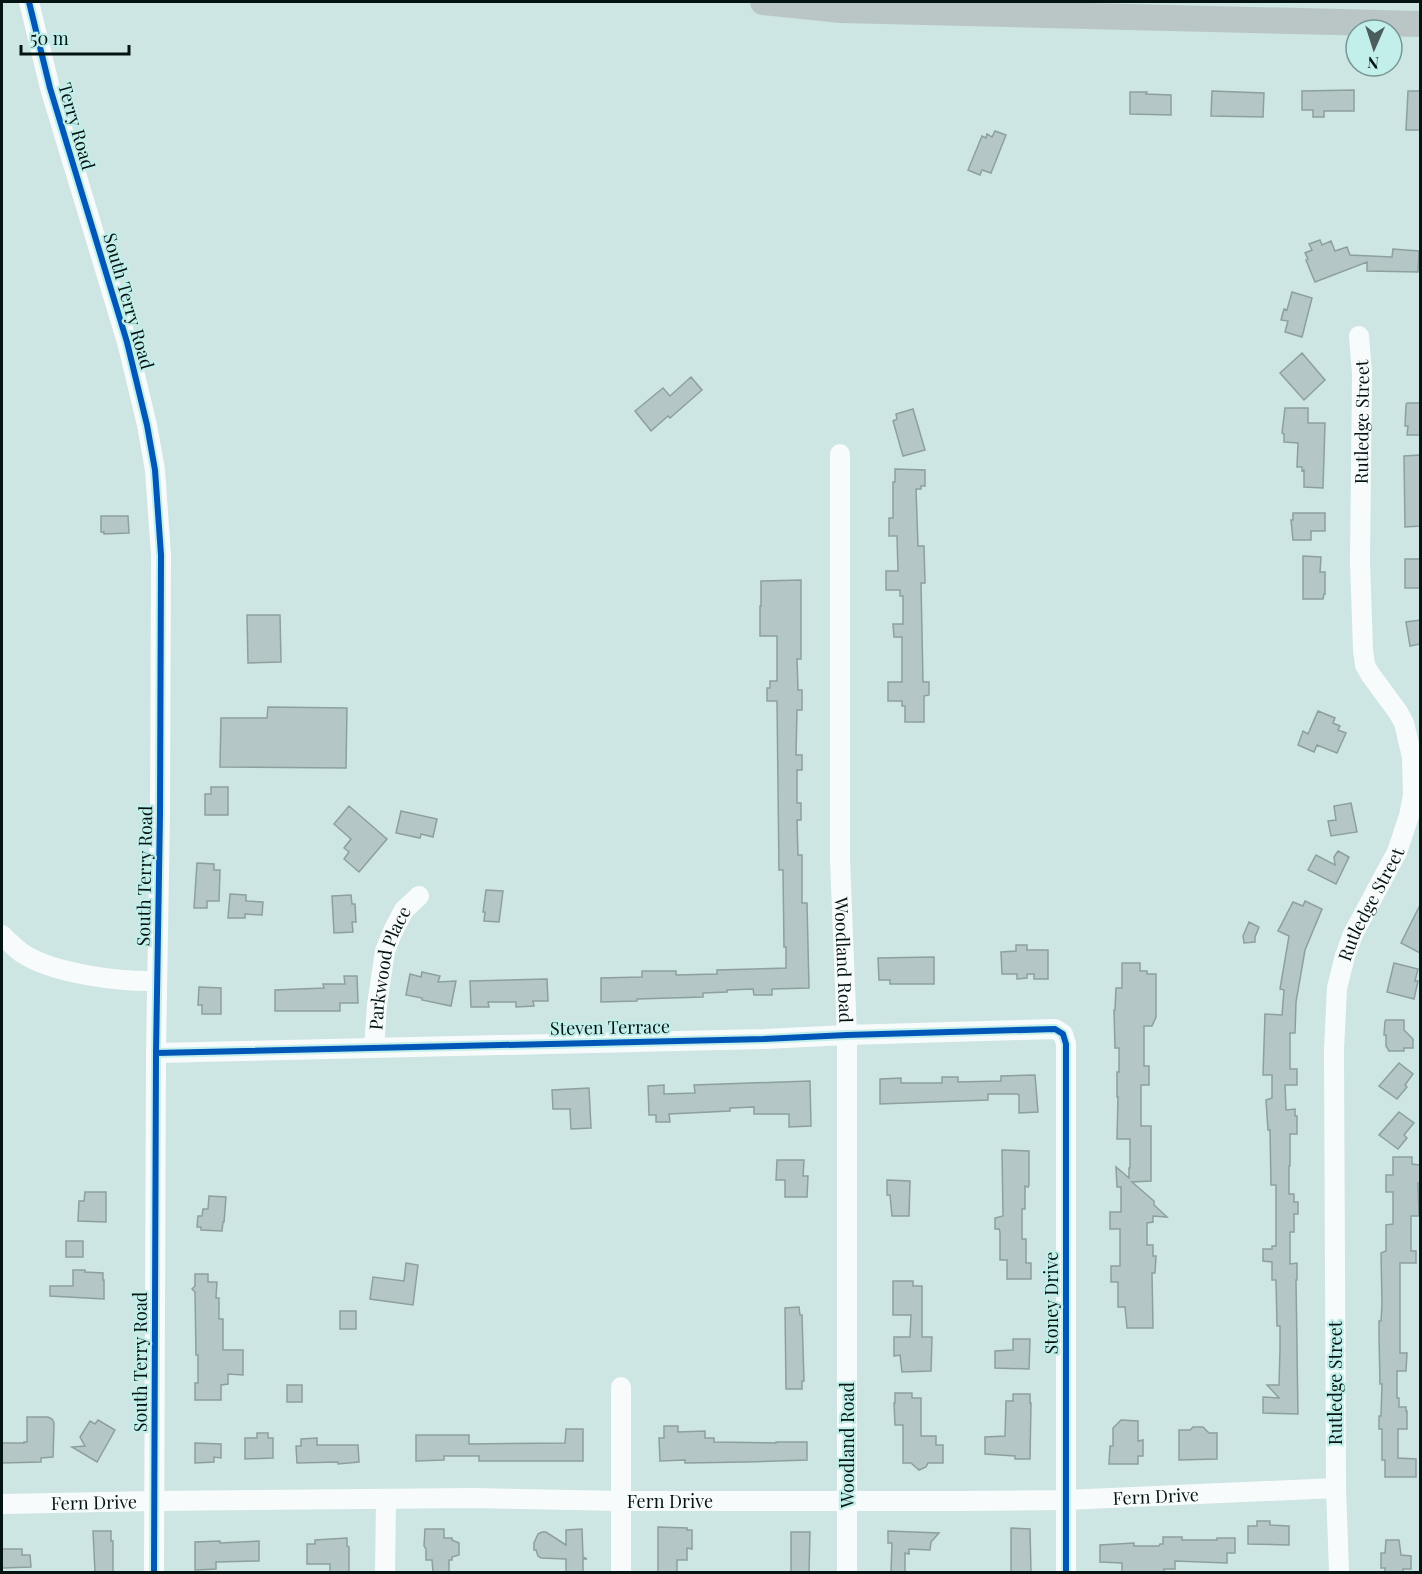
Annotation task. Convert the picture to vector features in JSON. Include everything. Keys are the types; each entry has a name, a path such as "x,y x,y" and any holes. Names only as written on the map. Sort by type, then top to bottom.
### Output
{"main road":[{"path":"763,2 841,10 1420,24"}],"street":[{"name":"Terry Road","path":"29,2 50,88 80,190"},
{"name":"South Terry Road","path":"80,190 127,342 147,425 155,470 161,555 154,1572"},
{"name":"Rutledge Street","path":"1339,1572 1336,1488 1336,988 1353,934 1397,852 1409,816 1413,795 1412,757 1404,723 1370,674 1365,665 1363,650 1360,562 1362,373 1359,336"},
{"name":"Woodland Road","path":"840,454 840,860 846,1035 847,1572"},
{"name":"Parkwood Place","path":"374,1048 377,1005 386,951 404,910 419,896"},
{"path":"2,935 23,954 50,966 95,977 157,981"},
{"name":"Steven Terrace","path":"156,1053 764,1039 1054,1029 1063,1034"},
{"name":"Stoney Drive","path":"1063,1034 1066,1044 1066,1572"},
{"path":"621,1387 621,1572"},
{"name":"Fern Drive","path":"2,1504 473,1498 847,1502 1066,1500 1336,1488"},
{"path":"385,1572 386,1500"}],"building":[{"path":"1354,90 1354,111 1324,111 1324,117 1313,117 1313,110 1302,110 1302,91"},
{"path":"1212,91 1264,93 1263,117 1211,116"},
{"path":"1408,91 1420,91 1420,130 1406,130"},
{"path":"1130,92 1171,95 1171,115 1130,114"},
{"path":"995,131 1006,135 991,173 982,170 980,175 968,170 982,136 986,138 987,134 992,137"},
{"path":"1320,240 1322,245 1331,241 1335,251 1347,247 1350,255 1392,257 1393,249 1419,251 1418,272 1367,271 1367,262 1315,282 1305,253 1312,250 1309,244"},
{"path":"1292,292 1312,298 1302,337 1285,332 1288,321 1281,320 1284,309 1287,310"},
{"path":"1302,353 1325,380 1304,400 1280,373"},
{"path":"691,377 702,390 651,431 635,411 663,388 670,396"},
{"path":"1407,403 1420,403 1420,435 1407,435 1408,426 1405,426"},
{"path":"1285,408 1308,408 1308,423 1325,423 1323,488 1304,487 1304,470 1302,471 1302,467 1297,467 1298,443 1284,442 1282,433"},
{"path":"913,409 925,450 903,456 893,421 897,419 896,414"},
{"path":"1420,455 1420,526 1405,527 1404,456"},
{"path":"895,469 925,470 925,486 916,489 918,546 924,546 925,583 921,583 923,682 929,682 929,695 924,696 924,722 905,722 905,706 902,706 902,701 888,701 888,682 902,682 902,637 894,637 893,624 903,624 903,596 900,596 900,590 886,590 886,571 898,571 897,536 889,536 889,518 893,518"},
{"path":"1293,513 1325,513 1325,531 1311,531 1311,540 1293,540 1291,520 1293,520"},
{"path":"101,516 128,516 129,533 104,534 101,532"},
{"path":"1303,556 1321,557 1320,572 1325,572 1323,599 1303,599"},
{"path":"1405,559 1420,559 1420,588 1405,588"},
{"path":"801,580 801,659 797,659 798,690 802,690 802,710 797,710 796,755 802,755 802,770 797,770 797,803 801,803 801,820 797,820 798,855 802,855 802,903 807,903 809,988 772,989 772,995 754,995 753,989 727,990 727,992 703,993 703,997 601,1002 601,978 642,977 642,971 676,971 676,975 717,974 717,970 786,968 783,870 779,870 777,701 767,701 767,688 770,688 770,681 777,681 777,636 760,636 760,606 761,581"},
{"path":"247,615 280,615 281,662 248,663"},
{"path":"1420,620 1420,644 1410,646 1406,622"},
{"path":"268,707 347,708 346,768 220,767 221,718 267,718"},
{"path":"1318,711 1335,718 1333,723 1340,726 1338,730 1346,733 1337,753 1317,745 1314,752 1298,745 1303,731 1308,734"},
{"path":"211,787 228,787 228,815 205,815 205,794 211,794"},
{"path":"1351,803 1357,832 1331,836 1328,821 1336,820 1334,806"},
{"path":"349,806 387,839 359,872 344,859 349,852 344,848 351,839 334,824"},
{"path":"401,811 437,819 433,837 421,834 420,838 396,833"},
{"path":"1338,851 1349,857 1336,884 1308,870 1316,855 1335,865 1334,857"},
{"path":"197,863 214,864 214,870 220,870 219,901 207,901 207,908 194,908"},
{"path":"486,890 503,891 499,922 484,921"},
{"path":"230,894 246,895 246,901 263,902 262,915 245,914 245,918 228,918"},
{"path":"351,895 352,904 355,904 356,922 352,922 353,932 334,933 332,896"},
{"path":"1305,901 1322,909 1305,950 1296,1002 1295,1033 1290,1033 1290,1069 1297,1069 1297,1085 1285,1085 1286,1110 1295,1109 1295,1116 1297,1116 1297,1134 1290,1134 1289,1194 1294,1194 1294,1202 1298,1202 1298,1214 1294,1214 1294,1232 1290,1232 1290,1264 1297,1263 1298,1414 1263,1413 1263,1397 1279,1398 1267,1385 1279,1385 1280,1349 1276,1280 1272,1280 1272,1262 1263,1261 1263,1249 1272,1249 1272,1246 1276,1246 1276,1185 1271,1185 1270,1130 1268,1130 1266,1100 1272,1098 1272,1075 1263,1075 1265,1014 1282,1015 1284,990 1280,989 1289,936 1278,931 1293,902 1303,906"},
{"path":"1420,905 1420,953 1401,943"},
{"path":"1249,922 1259,927 1255,942 1244,943 1243,936"},
{"path":"1016,945 1027,945 1027,950 1048,950 1048,979 1034,979 1034,974 1027,974 1027,978 1017,979 1017,974 1002,974 1001,952 1016,951"},
{"path":"934,957 934,984 890,984 890,980 879,980 878,958"},
{"path":"1122,963 1140,963 1140,971 1156,974 1156,1017 1152,1026 1144,1026 1144,1066 1149,1066 1149,1085 1141,1085 1141,1126 1151,1126 1151,1181 1132,1182 1154,1201 1154,1205 1167,1217 1153,1216 1153,1222 1147,1223 1147,1245 1153,1245 1153,1256 1156,1256 1155,1273 1152,1273 1153,1328 1127,1328 1125,1307 1118,1307 1118,1282 1111,1282 1111,1266 1120,1266 1120,1229 1110,1229 1110,1212 1121,1212 1121,1187 1117,1187 1116,1167 1129,1178 1130,1168 1130,1139 1117,1139 1119,1048 1115,1048 1114,1010 1116,988 1122,988"},
{"path":"1394,963 1418,969 1414,999 1387,992"},
{"path":"422,972 440,976 438,982 456,981 451,1006 406,995 410,974 421,977"},
{"path":"344,976 357,976 358,1003 340,1003 340,1011 275,1011 275,990 324,988 323,984 345,984"},
{"path":"547,979 548,1001 533,1001 534,1006 516,1007 516,1002 488,1002 489,1007 471,1007 470,981"},
{"path":"199,987 221,988 221,1014 202,1014 202,1005 198,1005"},
{"path":"1386,1020 1404,1020 1404,1030 1413,1039 1413,1048 1404,1048 1404,1051 1389,1051 1386,1046 1386,1035 1384,1035"},
{"path":"1399,1063 1413,1074 1405,1085 1407,1087 1397,1099 1379,1086"},
{"path":"1035,1075 1038,1112 1019,1113 1019,1095 1017,1094 988,1094 988,1100 880,1104 880,1079 901,1078 901,1083 942,1083 942,1077 958,1077 958,1082 1001,1081 1001,1076"},
{"path":"810,1081 811,1126 789,1127 789,1114 754,1114 754,1107 730,1108 730,1111 669,1114 670,1122 656,1122 656,1115 649,1115 648,1086 664,1085 664,1094 695,1093 694,1085"},
{"path":"589,1088 591,1128 571,1129 570,1109 553,1109 552,1090"},
{"path":"1399,1112 1414,1123 1404,1135 1407,1138 1398,1149 1379,1135"},
{"path":"1002,1150 1029,1151 1029,1185 1025,1186 1025,1209 1022,1209 1022,1239 1026,1239 1026,1263 1031,1263 1031,1279 1007,1279 1007,1260 1000,1260 1000,1232 999,1229 995,1229 995,1218 1003,1216"},
{"path":"1393,1157 1412,1157 1412,1164 1420,1166 1419,1216 1411,1216 1411,1251 1416,1251 1416,1263 1400,1263 1400,1353 1407,1353 1406,1371 1397,1371 1399,1407 1406,1407 1407,1411 1407,1429 1398,1429 1398,1458 1416,1459 1416,1477 1385,1477 1385,1460 1382,1460 1382,1429 1379,1429 1382,1384 1380,1384 1379,1334 1382,1304 1381,1253 1386,1251 1386,1225 1393,1224 1393,1192 1386,1192 1386,1175 1393,1175"},
{"path":"777,1160 804,1160 803,1176 808,1176 807,1197 785,1197 785,1180 776,1180"},
{"path":"887,1180 910,1181 909,1216 892,1216 890,1195 887,1195"},
{"path":"85,1192 106,1192 106,1222 78,1221 79,1201 84,1201"},
{"path":"209,1196 226,1197 222,1231 201,1230 201,1227 197,1227 198,1216 202,1216 203,1209 208,1209"},
{"path":"66,1241 83,1241 83,1257 66,1257"},
{"path":"406,1263 418,1265 413,1305 370,1299 373,1277 404,1281"},
{"path":"73,1270 103,1273 104,1299 50,1296 50,1286 73,1286"},
{"path":"195,1274 208,1274 208,1282 217,1282 216,1298 219,1298 219,1319 223,1319 223,1350 243,1350 243,1375 228,1374 228,1384 221,1385 221,1400 195,1400 195,1383 198,1383 198,1355 196,1355 195,1292 192,1289 195,1286"},
{"path":"893,1281 913,1281 913,1286 922,1286 922,1337 932,1337 931,1371 902,1372 900,1355 894,1356 894,1337 910,1337 911,1315 893,1315"},
{"path":"799,1307 800,1315 802,1315 804,1381 802,1381 802,1389 786,1389 785,1308"},
{"path":"340,1311 356,1311 356,1329 340,1329"},
{"path":"1013,1339 1030,1339 1029,1369 995,1368 995,1351 1013,1350"},
{"path":"287,1385 302,1385 302,1402 287,1402"},
{"path":"895,1393 912,1393 912,1398 921,1398 921,1436 936,1436 936,1445 943,1445 943,1463 928,1463 926,1467 919,1470 911,1463 903,1463 903,1425 895,1425"},
{"path":"1013,1394 1030,1394 1030,1459 985,1454 985,1437 1005,1436 1006,1401 1013,1401"},
{"path":"27,1417 52,1419 54,1423 53,1457 41,1458 41,1462 2,1463 2,1443 27,1442"},
{"path":"98,1420 115,1430 97,1462 72,1447 85,1446 80,1437 90,1421 95,1424"},
{"path":"1121,1420 1138,1421 1138,1441 1143,1440 1143,1456 1138,1456 1138,1464 1109,1464 1110,1446 1113,1446 1113,1428"},
{"path":"664,1426 678,1426 678,1432 705,1431 705,1438 714,1438 714,1442 807,1442 807,1460 685,1463 685,1460 660,1461 659,1438 664,1438"},
{"path":"1193,1427 1203,1427 1209,1433 1217,1433 1217,1459 1179,1460 1179,1430 1190,1430"},
{"path":"566,1429 583,1429 583,1461 479,1461 479,1456 444,1456 444,1460 416,1461 416,1435 469,1435 469,1444 565,1443"},
{"path":"257,1433 268,1433 268,1438 273,1438 273,1458 245,1459 245,1438 257,1438"},
{"path":"317,1438 317,1445 358,1445 359,1462 297,1463 296,1446 301,1446 301,1439"},
{"path":"195,1443 221,1444 221,1458 214,1457 214,1462 195,1463"},
{"path":"1257,1521 1270,1521 1270,1525 1289,1526 1289,1545 1248,1544 1248,1526 1257,1526"},
{"path":"658,1527 692,1530 692,1549 687,1548 687,1560 677,1560 677,1572 658,1572"},
{"path":"1011,1528 1030,1529 1031,1572 1011,1572"},
{"path":"425,1529 444,1529 444,1538 452,1538 459,1543 459,1555 449,1560 449,1572 433,1572 432,1560 426,1560"},
{"path":"582,1529 583,1557 587,1559 583,1559 583,1572 566,1572 566,1559 541,1558 534,1550 538,1534 542,1532 546,1532 566,1545 566,1530"},
{"path":"93,1531 111,1531 113,1572 95,1572"},
{"path":"888,1531 939,1533 931,1542 930,1550 909,1549 909,1554 905,1553 905,1572 891,1572 892,1543 888,1543"},
{"path":"791,1532 810,1532 809,1572 791,1572"},
{"path":"1163,1537 1182,1537 1182,1540 1235,1538 1235,1553 1227,1553 1227,1563 1175,1561 1175,1569 1164,1569 1164,1572 1122,1572 1122,1563 1100,1562 1100,1545 1134,1543 1134,1546 1159,1546 1163,1544"},
{"path":"347,1538 349,1572 330,1572 330,1564 307,1564 307,1544 315,1544 315,1540"},
{"path":"1386,1540 1399,1540 1401,1555 1411,1556 1411,1569 1403,1569 1403,1572 1385,1572 1385,1568 1381,1568 1381,1553 1385,1553"},
{"path":"220,1541 220,1543 259,1541 259,1561 216,1562 216,1569 195,1570 195,1542"},
{"path":"2,1549 22,1549 22,1555 30,1555 31,1567 2,1568"}],"cycle path":[{"path":"29,2 50,88 127,342 147,425 155,470 161,555 154,1572"},
{"path":"156,1053 764,1039 1055,1029 1063,1034 1066,1044 1066,1572"}]}
